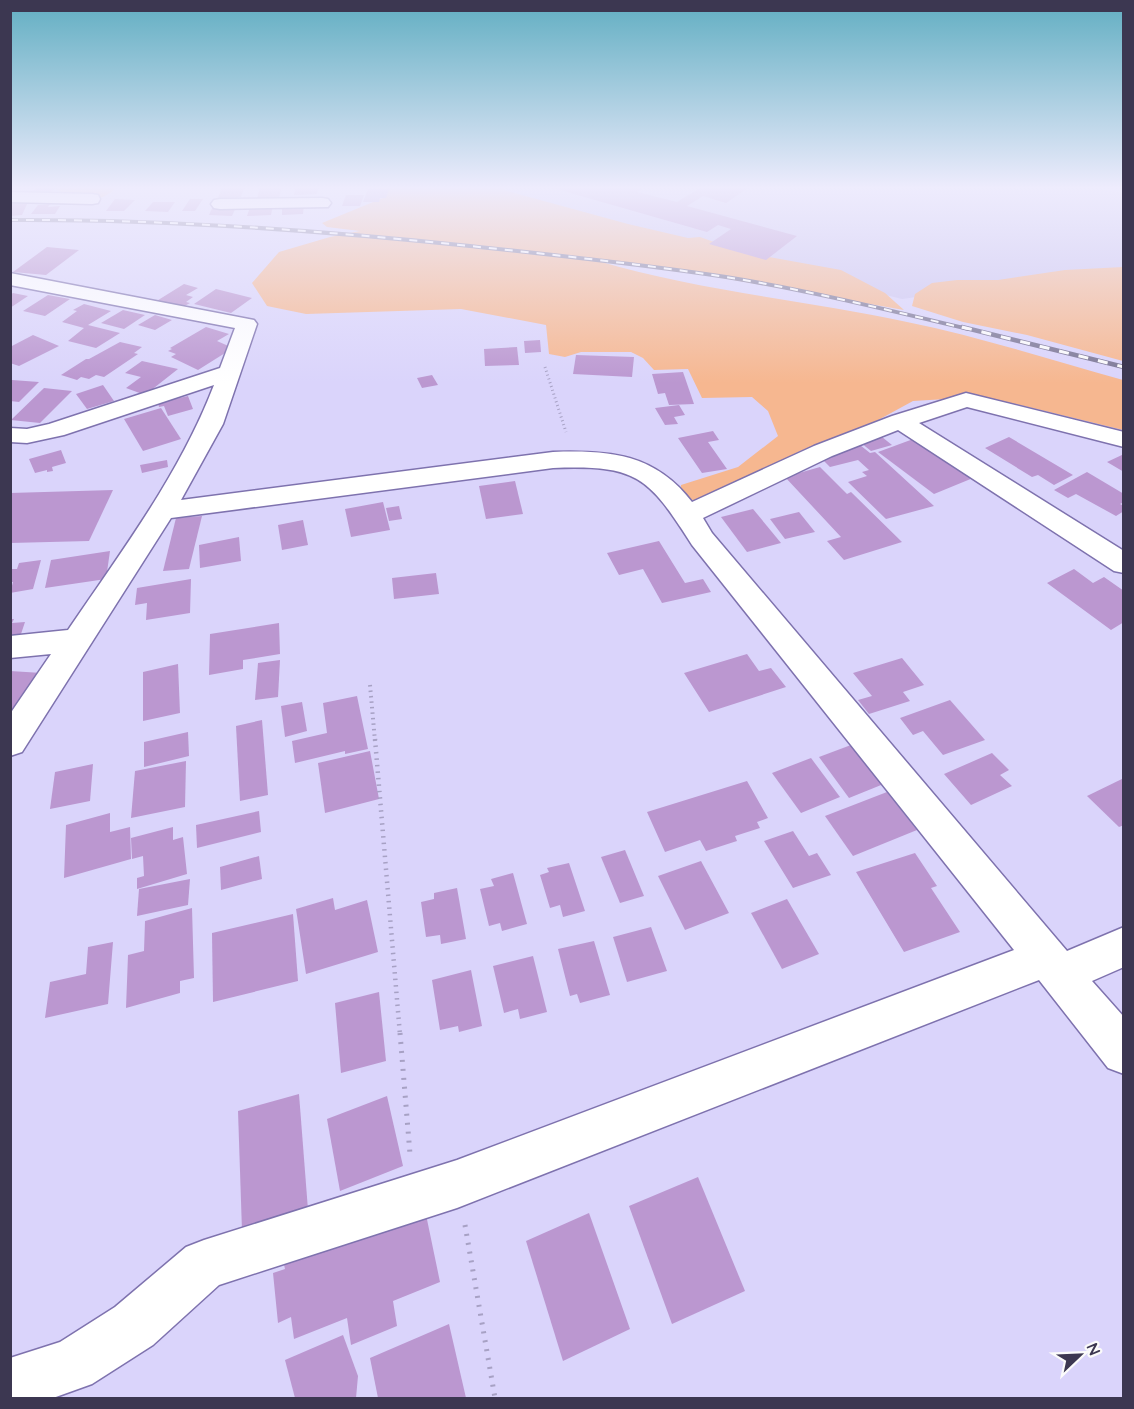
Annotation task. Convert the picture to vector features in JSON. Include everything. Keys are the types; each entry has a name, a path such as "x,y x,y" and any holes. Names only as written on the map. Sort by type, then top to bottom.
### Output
{"street":[{"path":"10,279 247,324 211,424 162,511 10,742"},
{"path":"10,435 27,436 55,430 231,372"},
{"path":"688,514 823,451 900,421 966,400 1124,440"},
{"path":"900,421 1124,564"},
{"path":"162,511 574,459 588,458 630,465 651,473 688,514 702,539 1124,1052"},
{"path":"10,647 79,640"},
{"path":"10,1385 73,1365 134,1326 204,1265 458,1184 1054,966 1124,946"}],"path":[{"path":"545,367 574,459"},
{"path":"370,685 414,1197"},
{"path":"458,1184 495,1398"}],"shaded area":[{"path":"279,252 741,252 841,270 885,293 904,310 649,265 598,261 713,288 869,314 934,328 1123,380 1123,430 1016,404 963,398 913,401 858,431 800,451 705,504 681,496 681,485 738,467 778,436 768,411 752,397 702,398 688,369 654,370 643,358 631,352 581,352 565,357 549,354 546,325 461,309 306,314 267,306 252,283"},
{"path":"710,252 1123,252 1123,268 902,299"},
{"path":"1123,267 1123,361 1027,335 963,322 912,306 915,294 932,283 957,280 998,280 1065,270"}],"building":[{"path":"41,252 77,252 46,275 13,272"},
{"path":"737,252 777,252 766,260"},
{"path":"184,284 198,288 186,295 193,297 186,302 190,303 179,309 155,302"},
{"path":"216,289 252,298 231,313 194,304"},
{"path":"13,293 28,296 10,308 10,295"},
{"path":"48,295 70,299 45,316 23,311"},
{"path":"84,304 111,311 88,325 120,333 96,348 68,341 84,328 62,322 77,311 73,310"},
{"path":"123,310 145,315 124,329 101,323"},
{"path":"155,315 172,320 155,330 138,325"},
{"path":"206,327 229,334 217,341 233,348 198,370 171,357 176,354 168,351 172,349 170,348"},
{"path":"33,335 59,346 19,366 10,363 10,347"},
{"path":"540,340 541,352 525,353 524,341"},
{"path":"120,342 142,347 134,353 138,354 104,377 96,375 89,379 81,377 77,380 61,375 86,359"},
{"path":"517,347 519,365 485,366 484,349"},
{"path":"576,355 634,357 632,377 573,374"},
{"path":"142,361 178,369 145,395 126,388 141,377 125,373"},
{"path":"683,372 694,404 669,405 665,393 658,394 652,374"},
{"path":"432,375 438,385 422,388 417,378"},
{"path":"12,380 39,382 19,402 10,401"},
{"path":"103,385 114,401 87,409 76,394"},
{"path":"44,388 72,391 40,423 11,420"},
{"path":"188,396 193,409 168,416 164,406 159,407 158,403"},
{"path":"679,405 685,415 674,417 678,424 665,425 655,408"},
{"path":"161,408 181,439 143,451 124,419"},
{"path":"713,431 719,440 708,442 727,469 702,473 678,438"},
{"path":"882,437 892,445 871,451 861,443"},
{"path":"1009,437 1073,475 1054,485 1038,475 1032,477 985,448"},
{"path":"916,438 973,478 934,494 878,452"},
{"path":"860,445 870,453 875,452 934,506 886,519 848,482 867,476 862,472 869,470 858,460 830,467 819,456"},
{"path":"61,450 66,463 52,467 53,471 35,473 29,459"},
{"path":"1124,454 1124,472 1107,462"},
{"path":"167,460 168,467 142,473 140,465"},
{"path":"820,467 847,494 851,492 902,542 844,560 827,541 841,537 785,477"},
{"path":"1087,472 1124,494 1124,502 1120,504 1124,506 1124,511 1116,516 1076,494 1068,498 1054,490"},
{"path":"515,481 523,514 486,519 479,486"},
{"path":"113,490 89,541 10,543 10,493"},
{"path":"383,502 390,530 351,537 345,509"},
{"path":"399,506 402,519 389,521 386,508"},
{"path":"753,509 781,543 747,552 721,517"},
{"path":"799,512 815,532 785,539 770,519"},
{"path":"202,516 189,569 163,571 176,518"},
{"path":"303,520 308,545 282,550 278,525"},
{"path":"239,537 241,561 200,568 199,545"},
{"path":"659,541 685,583 703,579 711,592 662,603 643,569 619,575 607,553"},
{"path":"110,551 106,579 45,588 51,560"},
{"path":"41,560 33,589 10,593 13,582 10,582 10,569 17,569 19,563"},
{"path":"1074,569 1093,583 1104,577 1124,591 1124,622 1111,630 1047,583"},
{"path":"436,573 439,594 394,599 392,578"},
{"path":"191,579 190,613 146,620 147,603 135,605 137,588"},
{"path":"10,619 14,619 12,623 25,622 18,643 10,644"},
{"path":"279,623 280,654 243,660 243,669 209,675 210,634"},
{"path":"747,654 759,671 771,668 786,687 709,712 684,673"},
{"path":"902,658 924,685 903,692 910,701 869,714 858,700 872,696 853,673"},
{"path":"280,660 278,697 255,700 258,663"},
{"path":"178,664 180,713 143,721 143,672"},
{"path":"10,671 42,673 20,710 10,709"},
{"path":"357,696 368,749 345,754 345,751 295,763 292,741 327,733 323,703"},
{"path":"950,700 985,740 943,755 923,731 913,735 900,718"},
{"path":"302,702 307,731 285,737 281,706"},
{"path":"262,720 268,795 240,801 236,726"},
{"path":"188,732 189,756 144,767 144,742"},
{"path":"859,742 891,781 849,798 819,757"},
{"path":"370,751 379,799 325,813 318,763"},
{"path":"992,753 1009,770 1000,775 1012,786 971,805 944,774"},
{"path":"811,758 840,797 801,813 772,773"},
{"path":"186,761 185,807 131,818 135,771"},
{"path":"93,764 90,801 50,809 55,772"},
{"path":"1124,778 1124,825 1119,827 1087,796"},
{"path":"747,781 768,818 757,822 760,828 735,836 737,841 706,851 700,840 665,852 647,812"},
{"path":"887,792 917,830 853,856 825,816"},
{"path":"259,811 261,832 197,848 196,825"},
{"path":"110,813 110,832 130,827 131,859 64,878 66,825"},
{"path":"173,827 173,840 183,837 187,874 137,889 137,878 144,876 143,856 132,859 131,838"},
{"path":"793,831 809,856 817,853 831,875 793,888 764,841"},
{"path":"625,850 644,896 620,903 601,857"},
{"path":"915,853 937,886 931,888 960,932 904,952 856,872"},
{"path":"259,856 262,879 221,890 220,867"},
{"path":"701,861 729,913 685,930 658,876"},
{"path":"569,863 585,911 563,917 560,905 550,908 540,875 549,872 547,868"},
{"path":"513,873 527,924 502,931 500,923 489,926 480,889 494,886 491,879"},
{"path":"190,879 188,905 137,916 139,889"},
{"path":"457,888 466,939 441,944 440,935 426,937 421,902 434,899 434,893"},
{"path":"333,898 335,910 367,900 378,952 306,974 296,909"},
{"path":"787,899 819,954 782,969 751,913"},
{"path":"192,908 194,978 180,981 180,993 126,1008 128,955 144,951 145,921"},
{"path":"293,914 298,981 213,1002 212,933"},
{"path":"651,927 667,971 627,982 613,937"},
{"path":"594,941 610,995 580,1003 577,994 570,996 558,949"},
{"path":"113,942 108,1004 45,1018 50,982 86,974 88,947"},
{"path":"533,956 547,1012 520,1019 518,1009 504,1013 493,966"},
{"path":"471,970 482,1026 459,1032 458,1026 440,1030 432,980"},
{"path":"379,992 386,1061 341,1073 335,1003"},
{"path":"299,1094 308,1210 242,1231 238,1111"},
{"path":"387,1096 403,1166 340,1191 327,1119"},
{"path":"698,1177 745,1291 672,1324 629,1206"},
{"path":"424,1205 440,1282 393,1301 397,1326 351,1345 347,1318 294,1339 291,1317 278,1323 273,1273 285,1269 283,1260"},
{"path":"589,1213 630,1329 563,1361 526,1241"},
{"path":"449,1324 466,1398 378,1398 370,1358"},
{"path":"343,1335 358,1376 356,1398 295,1398 285,1360"}],"railway":[{"path":"525,252 756,282 968,329"},
{"path":"962,327 1124,367"}]}
